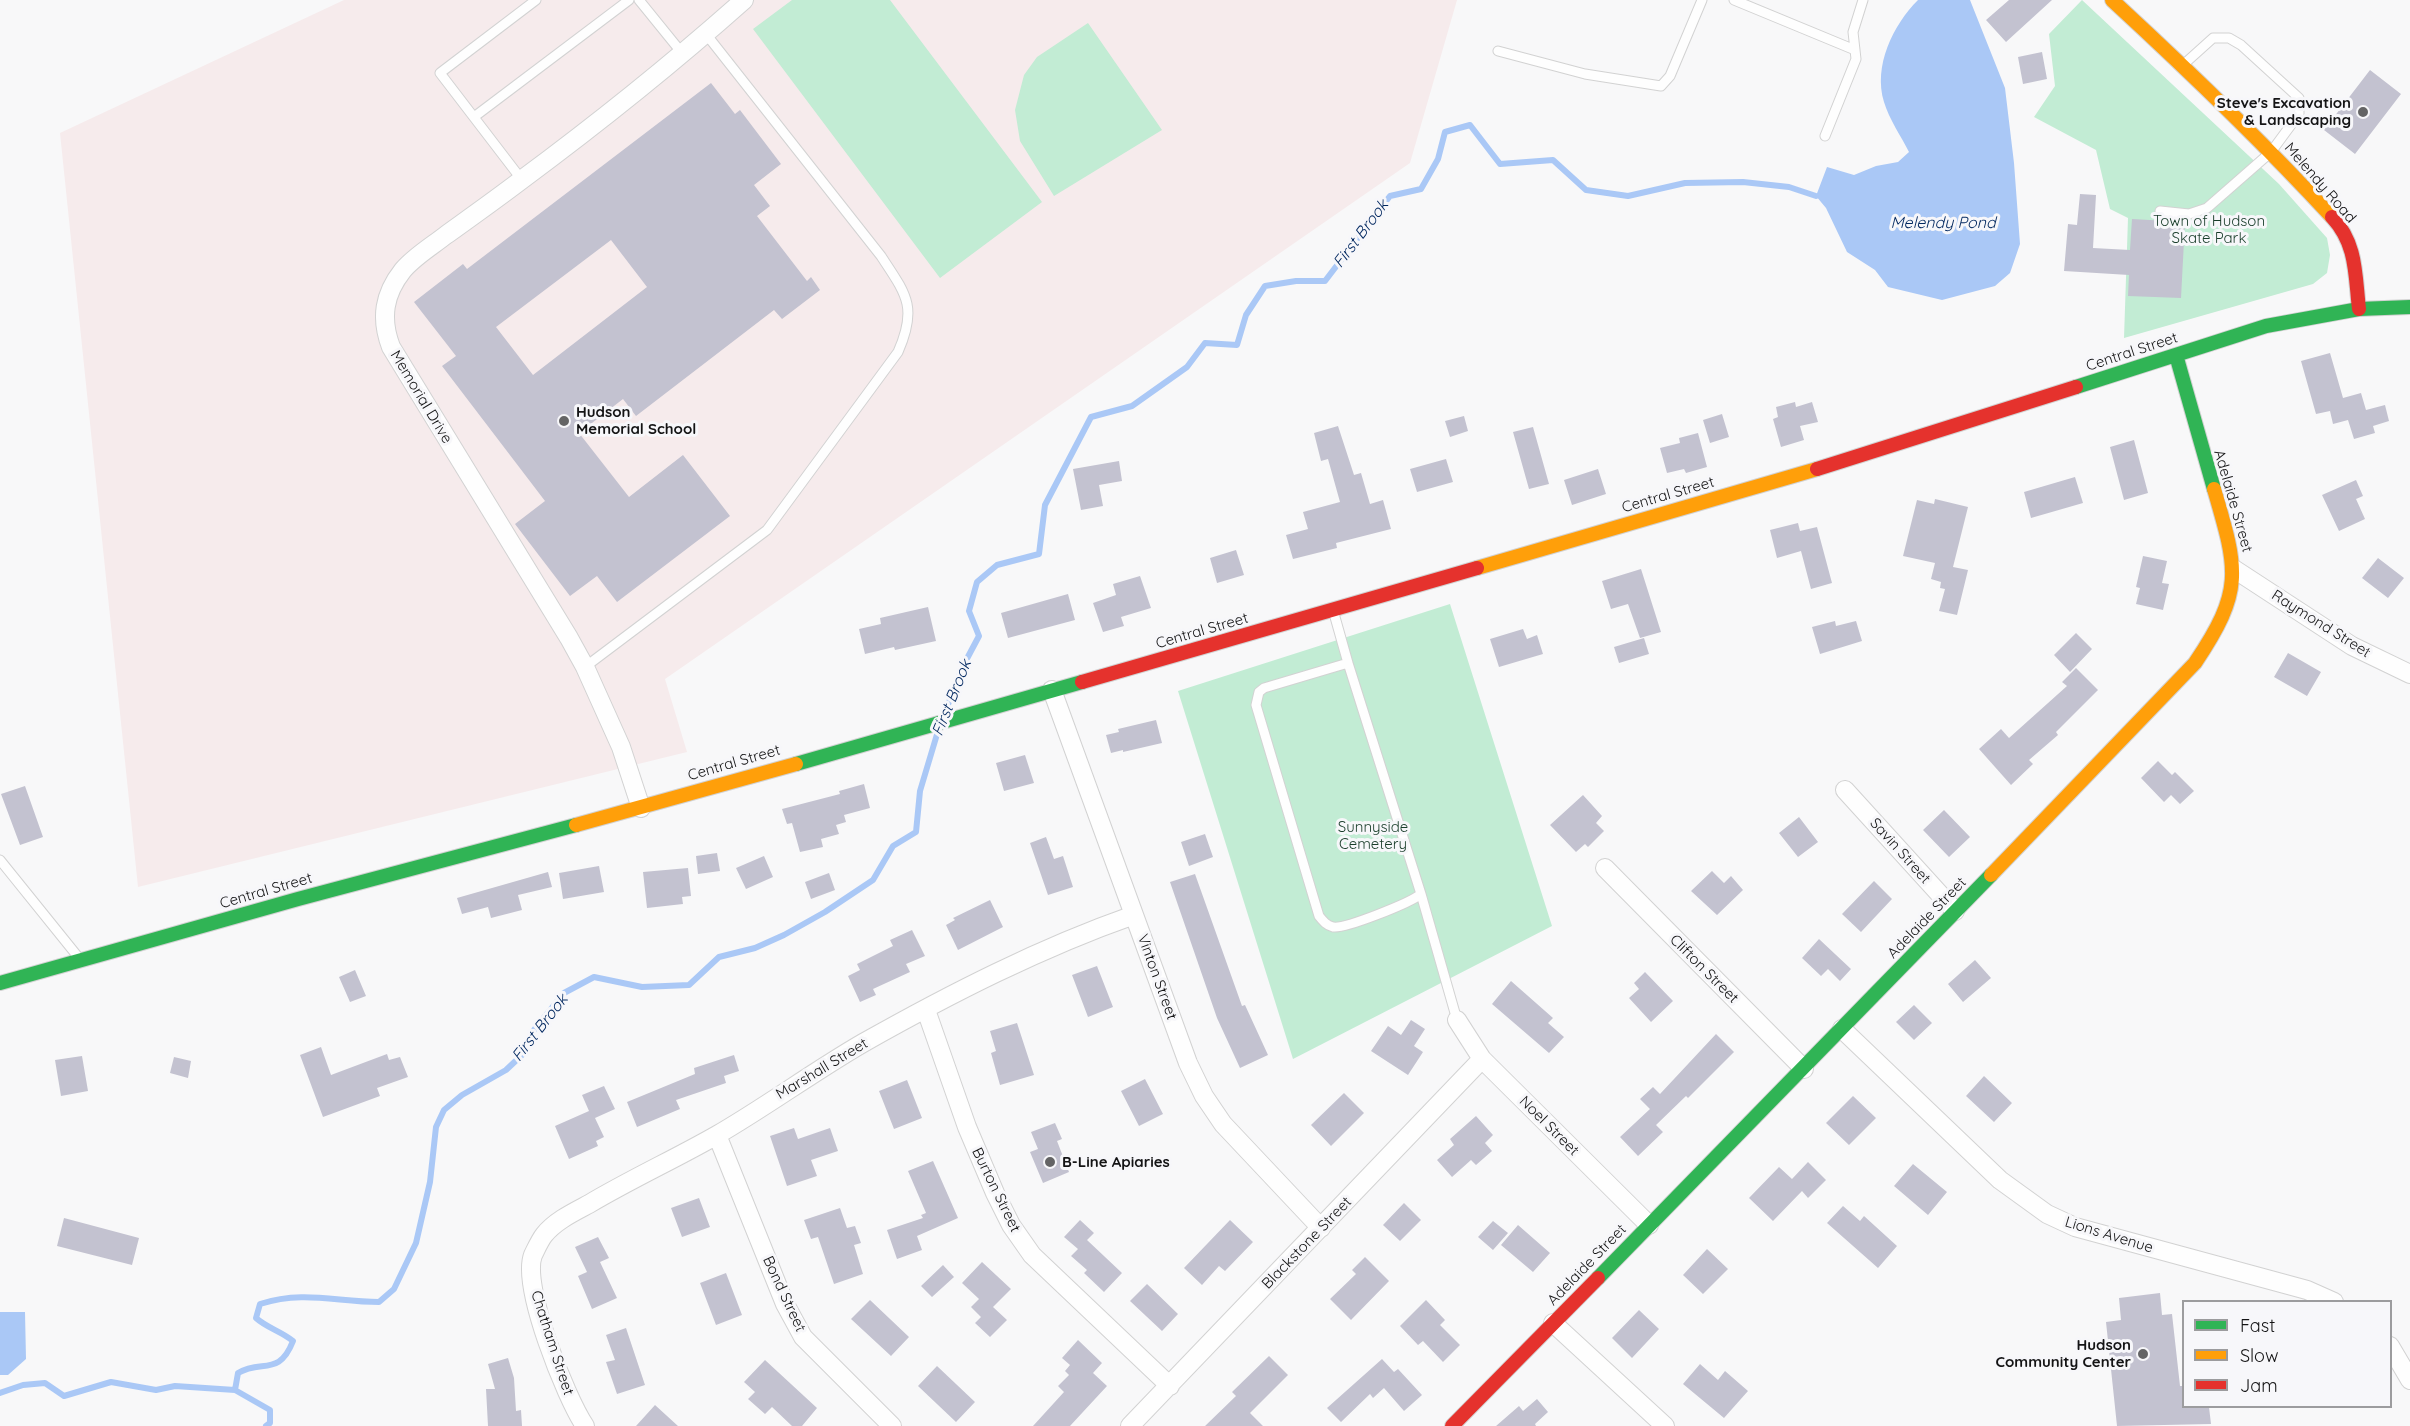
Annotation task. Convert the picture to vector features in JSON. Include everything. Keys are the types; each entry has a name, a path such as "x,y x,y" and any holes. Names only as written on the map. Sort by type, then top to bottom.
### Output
{"street":[{"name":"Memorial Drive","path":"641,807 621,747 585,667 390,346 385,331 384,311 388,296 405,268 420,254 522,180 706,34 744,0"},
{"name":"Melendy Road","path":"2112,0 2183,65 2271,152 2340,226 2353,251 2359,309"},
{"name":"Central Street","path":"0,983 298,899 641,807 1333,610 1874,452 2266,326 2359,309 2410,307"},
{"name":"Adelaide Street","path":"1452,1426 1804,1069 2195,663 2221,624 2231,599 2234,569 2230,544 2176,355"},
{"name":"Raymond Street","path":"2234,569 2352,646 2410,675"},
{"name":"Vinton Street","path":"1052,690 1188,1063 1204,1096 1223,1124 1321,1228"},
{"name":"Savin Street","path":"1845,790 1955,911"},
{"name":"Clifton Street","path":"1605,868 1804,1069"},
{"name":"Marshall Street","path":"532,1256 544,1235 562,1219 717,1135 864,1043 1012,965 1085,933 1134,915"},
{"name":"Burton Street","path":"926,1011 967,1127 994,1193 1011,1225 1032,1255 1170,1386"},
{"name":"Noel Street","path":"1457,1020 1482,1059 1649,1225"},
{"name":"Lions Avenue","path":"1842,1029 2000,1180 2047,1214 2075,1227 2307,1290 2330,1300"},
{"name":"Blackstone Street","path":"1130,1426 1482,1059"},
{"name":"Bond Street","path":"717,1135 785,1304 803,1337 892,1426"},
{"name":"Chatham Street","path":"532,1256 532,1281 536,1304 558,1370 577,1414 585,1426"},
{"path":"1553,1323 1665,1426"},
{"path":"2392,1348 2409,1376"}],"lane":[{"path":"522,180 440,73 536,0"},
{"path":"474,117 629,0"},
{"path":"639,0 682,53"},
{"path":"1498,51 1585,74 1661,86 1670,76 1702,0"},
{"path":"1734,0 1855,50"},
{"path":"1825,136 1856,59 1853,32 1863,0"},
{"path":"585,667 767,530 897,352 906,333 910,317 907,300 900,285 881,256 706,34"},
{"path":"2160,211 2189,214 2207,208 2271,152 2299,114 2299,98 2241,45 2229,38 2213,38 2183,65"},
{"path":"1333,610 1421,894 1457,1020"},
{"path":"1348,663 1264,687 1257,698 1256,705 1319,916 1324,923 1338,927 1410,902 1421,894"},
{"path":"0,860 81,960"}],"shaded area":[{"name":"Hudson Memorial School","path":"344,0 1457,0 1410,163 665,679 687,752 138,887 60,133"}],"green space":[{"path":"792,0 890,0 1042,202 940,278 753,29"},
{"name":"Town of Hudson Skate Park","path":"2082,0 2279,184 2327,238 2330,255 2327,273 2313,284 2124,338 2128,218 2110,209 2096,150 2034,117 2055,86 2049,34"},
{"path":"1088,23 1162,130 1054,196 1020,141 1015,110 1024,75 1037,57"},
{"name":"Sunnyside Cemetery","path":"1450,604 1552,926 1293,1059 1178,691"}],"water":[{"name":"Melendy Pond","path":"1918,0 1970,0 2005,88 2014,163 2020,244 2010,273 1995,286 1942,300 1888,287 1875,270 1847,252 1826,208 1816,196 1827,167 1854,175 1876,166 1898,162 1909,152 1886,108 1881,88 1881,74 1883,60 1893,34"},
{"path":"0,1312 25,1312 26,1359 8,1375 0,1375"}],"building":[{"path":"2009,0 2052,0 2006,42 1986,20"},
{"path":"2042,52 2047,79 2023,84 2018,57"},
{"name":"Steve's Excavation & Landscaping","path":"2370,70 2401,94 2355,154 2324,130"},
{"path":"711,83 735,114 740,110 781,164 754,185 770,206 757,216 807,281 811,277 820,290 782,319 774,310 636,416 623,399 579,433 629,497 683,455 730,516 617,602 597,576 570,596 515,524 545,501 442,366 456,356 414,302 463,264 467,269","holes":["611,240 647,287 533,375 496,327"]},
{"path":"2080,194 2096,195 2093,248 2130,250 2132,219 2185,222 2181,298 2128,296 2129,275 2064,271 2068,224 2077,225"},
{"path":"2330,353 2343,398 2361,393 2366,410 2385,405 2389,421 2373,426 2375,433 2354,439 2348,420 2333,424 2330,411 2316,414 2301,361"},
{"path":"1795,402 1796,407 1812,402 1818,422 1800,426 1804,440 1781,447 1773,419 1778,417 1776,407"},
{"path":"1722,414 1729,437 1710,443 1703,420"},
{"path":"1464,416 1468,431 1450,437 1445,421"},
{"path":"1338,426 1354,475 1361,473 1370,504 1383,500 1391,529 1336,543 1337,548 1293,559 1286,535 1308,529 1303,512 1340,502 1328,459 1321,461 1314,433"},
{"path":"1533,427 1549,484 1529,489 1513,432"},
{"path":"1698,433 1707,467 1686,473 1684,469 1667,473 1660,448 1680,443 1679,438"},
{"path":"2134,440 2148,493 2124,500 2110,447"},
{"path":"1446,459 1453,482 1417,492 1410,469"},
{"path":"1119,461 1122,481 1099,485 1103,506 1081,510 1073,469"},
{"path":"1598,469 1606,494 1572,505 1564,480"},
{"path":"2075,477 2083,503 2031,518 2024,492"},
{"path":"2356,480 2363,496 2356,499 2365,519 2339,531 2322,495"},
{"path":"1935,499 1968,507 1953,567 1968,570 1957,615 1939,611 1945,589 1940,588 1941,582 1931,579 1935,563 1903,556 1917,500 1934,504"},
{"path":"1798,523 1800,531 1817,527 1832,583 1811,589 1801,551 1777,558 1770,530"},
{"path":"1236,550 1244,575 1217,583 1210,558"},
{"path":"2143,556 2167,561 2162,583 2169,584 2163,610 2136,604 2140,588 2136,587"},
{"path":"2378,558 2404,578 2388,598 2362,578"},
{"path":"1641,569 1661,632 1640,638 1628,604 1611,609 1602,581"},
{"path":"1140,576 1151,608 1121,617 1124,626 1103,632 1093,603 1116,595 1113,584"},
{"path":"1068,594 1075,620 1008,638 1001,613"},
{"path":"928,607 936,641 865,654 859,629 881,624 880,618"},
{"path":"1835,621 1836,626 1856,621 1862,641 1820,654 1812,627"},
{"path":"1523,629 1527,639 1537,635 1543,654 1499,667 1490,639"},
{"path":"2076,633 2092,649 2070,672 2054,655"},
{"path":"1644,638 1649,654 1619,663 1614,647"},
{"path":"2288,653 2321,672 2307,696 2274,677"},
{"path":"2076,668 2098,690 2056,732 2058,735 2029,760 2033,764 2011,785 1979,749 2001,729 2009,738 2067,686 2062,682"},
{"path":"1156,720 1162,743 1111,753 1106,735 1119,732 1118,729"},
{"path":"1025,755 1034,783 1004,791 996,763"},
{"path":"2158,761 2172,775 2175,772 2194,791 2180,804 2171,795 2164,802 2141,778"},
{"path":"864,784 870,808 844,815 846,822 836,825 839,834 821,839 823,847 800,852 792,823 787,824 782,809 840,794 839,791"},
{"path":"25,786 43,837 20,845 1,794"},
{"path":"1583,795 1602,816 1596,823 1604,831 1588,847 1585,844 1576,852 1550,825"},
{"path":"1944,810 1970,837 1949,857 1923,830"},
{"path":"1799,817 1818,842 1798,857 1779,833"},
{"path":"1205,834 1213,857 1189,866 1181,842"},
{"path":"1046,837 1054,859 1063,856 1073,887 1048,895 1030,843"},
{"path":"717,853 720,871 698,874 696,856"},
{"path":"764,856 773,877 746,889 736,868"},
{"path":"599,866 604,892 563,899 559,873"},
{"path":"688,868 691,896 682,897 683,904 647,908 643,872"},
{"path":"1712,871 1724,883 1731,876 1743,890 1717,915 1691,891"},
{"path":"548,872 552,887 518,895 522,910 491,918 488,907 462,914 457,898"},
{"path":"829,873 835,890 811,899 805,882"},
{"path":"1195,874 1242,1006 1245,1005 1268,1055 1240,1068 1217,1018 1170,882"},
{"path":"1874,881 1892,899 1861,932 1842,914"},
{"path":"990,900 1003,927 958,950 946,925 955,920 953,918"},
{"path":"912,930 925,956 906,964 910,972 873,989 876,995 860,1002 848,976 860,970 857,964 893,946 890,940"},
{"path":"1819,939 1851,969 1840,981 1828,969 1821,976 1802,958"},
{"path":"1975,960 1991,978 1963,1002 1948,984"},
{"path":"1097,966 1113,1007 1088,1017 1072,975"},
{"path":"355,970 366,996 350,1002 339,977"},
{"path":"1645,972 1673,1001 1651,1022 1629,998 1639,989 1634,983"},
{"path":"1511,981 1553,1018 1548,1023 1564,1037 1549,1053 1492,1004"},
{"path":"1914,1005 1932,1023 1914,1040 1896,1022"},
{"path":"1411,1020 1425,1029 1414,1046 1423,1052 1408,1075 1371,1051 1388,1026 1401,1035"},
{"path":"1017,1023 1034,1075 1000,1085 991,1053 996,1051 990,1031"},
{"path":"1716,1034 1734,1052 1688,1098 1686,1096 1656,1125 1663,1132 1638,1156 1620,1137 1650,1109 1640,1099 1653,1087 1660,1094"},
{"path":"321,1047 331,1075 387,1054 389,1060 400,1057 408,1077 377,1088 380,1096 323,1117 300,1055"},
{"path":"734,1055 739,1071 724,1076 726,1083 676,1100 680,1109 637,1127 627,1102 695,1074 694,1068"},
{"path":"82,1056 88,1091 61,1096 55,1060"},
{"path":"174,1057 191,1061 188,1078 170,1073"},
{"path":"1984,1076 2012,1103 1994,1122 1966,1096"},
{"path":"1145,1079 1163,1114 1139,1126 1121,1091"},
{"path":"907,1080 922,1118 894,1129 879,1091"},
{"path":"604,1086 615,1109 595,1118 604,1137 596,1141 598,1146 569,1159 555,1126 589,1111 582,1095"},
{"path":"1344,1093 1364,1113 1331,1146 1311,1125"},
{"path":"1853,1096 1876,1118 1849,1145 1826,1123"},
{"path":"1476,1116 1493,1135 1485,1143 1492,1151 1476,1165 1471,1160 1452,1177 1437,1160 1454,1145 1450,1139"},
{"name":"B-Line Apiaries","path":"1055,1123 1062,1139 1057,1141 1069,1172 1043,1183 1030,1152 1038,1149 1031,1132"},
{"path":"794,1128 798,1139 830,1128 838,1151 811,1160 817,1176 787,1186 770,1136"},
{"path":"933,1161 958,1218 917,1236 922,1250 897,1259 887,1230 923,1218 921,1215 926,1213 908,1171"},
{"path":"1808,1162 1826,1180 1808,1198 1802,1191 1773,1221 1749,1198 1779,1167 1792,1179"},
{"path":"1913,1164 1947,1192 1928,1215 1894,1186"},
{"path":"699,1198 710,1227 682,1237 671,1208"},
{"path":"1404,1203 1421,1220 1400,1241 1383,1225"},
{"path":"1843,1206 1860,1221 1864,1216 1897,1246 1878,1268 1827,1223"},
{"path":"840,1208 847,1228 855,1226 861,1243 854,1245 863,1274 834,1284 818,1237 811,1239 804,1220"},
{"path":"64,1218 139,1238 132,1265 57,1246"},
{"path":"1080,1220 1094,1233 1087,1240 1122,1273 1104,1292 1084,1273 1087,1270 1071,1256 1078,1249 1064,1237"},
{"path":"1230,1220 1253,1242 1225,1271 1219,1266 1202,1285 1184,1268"},
{"path":"1493,1221 1508,1233 1493,1250 1478,1237"},
{"path":"1518,1225 1550,1253 1533,1272 1501,1245"},
{"path":"598,1237 609,1258 600,1262 617,1298 592,1309 578,1276 587,1272 575,1247"},
{"path":"1707,1249 1728,1269 1703,1294 1683,1275"},
{"path":"1365,1257 1389,1281 1351,1320 1330,1299 1356,1274 1352,1270"},
{"path":"982,1262 1011,1289 993,1307 1007,1320 990,1337 975,1323 981,1317 971,1307 979,1299 962,1283"},
{"path":"943,1265 954,1277 932,1297 921,1286"},
{"path":"726,1273 742,1315 716,1325 700,1283"},
{"path":"1147,1284 1178,1314 1162,1331 1130,1301"},
{"name":"Hudson Community Center","path":"2160,1293 2162,1315 2172,1314 2180,1386 2182,1386 2182,1408 2209,1408 2211,1424 2117,1426 2106,1322 2121,1320 2119,1298"},
{"path":"870,1300 909,1337 891,1356 851,1319"},
{"path":"1426,1300 1445,1320 1440,1325 1460,1345 1443,1362 1423,1341 1418,1345 1400,1326"},
{"path":"1639,1310 1659,1329 1632,1358 1612,1338"},
{"path":"626,1328 645,1385 617,1394 606,1362 615,1360 606,1335"},
{"path":"1078,1340 1102,1363 1093,1373 1107,1386 1070,1426 1033,1426 1064,1392 1058,1386 1069,1375 1065,1371 1070,1365 1062,1358"},
{"path":"1269,1356 1288,1375 1250,1413 1263,1426 1205,1426 1236,1396 1232,1392"},
{"path":"508,1358 514,1378 516,1411 521,1410 522,1426 488,1426 486,1389 495,1389 488,1364"},
{"path":"1382,1359 1394,1372 1398,1369 1422,1395 1404,1411 1384,1388 1373,1398 1370,1394 1341,1422 1327,1408"},
{"path":"765,1360 817,1408 802,1426 792,1426 772,1407 765,1414 748,1399 755,1392 744,1382"},
{"path":"1700,1364 1718,1380 1725,1371 1748,1391 1724,1418 1683,1384"},
{"path":"937,1366 975,1402 956,1422 918,1386"},
{"path":"1537,1399 1548,1412 1535,1424 1536,1426 1496,1426 1519,1406 1523,1411"},
{"path":"655,1405 678,1426 636,1426"}],"waterway":[{"name":"First Brook","path":"944,715 962,668 979,636 969,611 977,582 997,565 1039,554 1045,505 1091,417 1132,406 1187,367 1205,343 1237,345 1246,315 1265,286 1296,281 1325,281 1390,196 1421,189 1438,159 1445,132 1470,125 1500,164 1553,160 1586,190 1628,196 1685,183 1743,182 1789,187 1816,196"},
{"name":"First Brook","path":"266,1426 270,1423 270,1410 235,1390 238,1373 276,1363 288,1352 293,1341 256,1318 260,1304 306,1297 379,1302 394,1289 416,1243 430,1182 436,1127 444,1110 462,1095 506,1070 523,1054 534,1030 564,993 594,977 642,987 689,985 719,957 755,948 784,935 825,912 873,880 893,846 916,832 920,791 938,731"},
{"path":"0,1393 23,1385 45,1383 64,1396 111,1382 156,1390 175,1386 235,1390"}],"traffic: fast":[{"path":"2076,387 2266,326 2359,309 2410,307"},
{"path":"2176,355 2214,489"},
{"path":"796,764 1082,682"},
{"path":"0,983 298,899 576,825"},
{"path":"1598,1278 1991,875"}],"traffic: slow":[{"path":"2112,0 2224,106 2332,217"},
{"path":"1477,568 1817,469"},
{"path":"1991,875 2195,663 2211,638 2222,617 2232,579 2228,541 2214,489"},
{"path":"576,825 796,764"}],"traffic: jam":[{"path":"2332,217 2340,227 2350,249 2359,309"},
{"path":"1817,469 2076,387"},
{"path":"1082,682 1477,568"},
{"path":"1452,1426 1598,1278"}],"place":[{"name":"Steve's Excavation & Landscaping","path":"2363,112"},
{"name":"Hudson Memorial School","path":"564,421"},
{"name":"B-Line Apiaries","path":"1050,1162"},
{"name":"Hudson Community Center","path":"2143,1354"}]}
